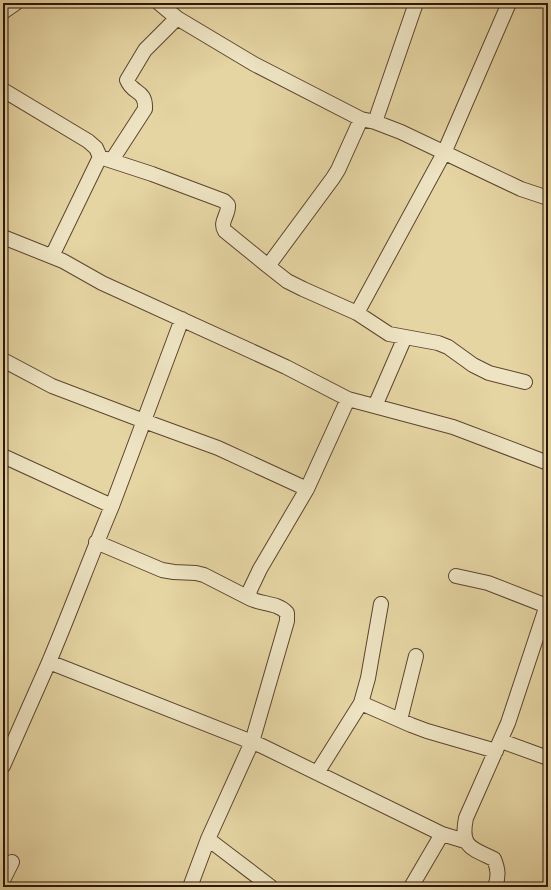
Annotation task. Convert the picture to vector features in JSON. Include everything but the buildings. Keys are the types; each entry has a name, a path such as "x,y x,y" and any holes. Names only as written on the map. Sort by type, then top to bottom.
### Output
{"street":[{"path":"3,12 16,3"},
{"path":"159,3 177,18 254,64 368,120 401,132 522,189 548,198"},
{"path":"268,266 333,178 368,120 416,3"},
{"path":"358,314 444,153 509,3"},
{"path":"52,256 106,158 145,109 145,101 142,95 130,87 127,80 145,50 177,18"},
{"path":"3,90 88,141 106,158 224,201 228,205 228,212 222,227 225,231 287,281 358,314 389,334 438,343 448,347 473,365 489,373 525,382"},
{"path":"3,237 52,256 77,268 102,283 286,367 348,398 454,428 548,463"},
{"path":"3,766 70,612 96,542 112,506 182,319"},
{"path":"375,406 405,337"},
{"path":"3,360 52,386 218,448 307,489"},
{"path":"250,598 250,590 260,569 307,489 348,398"},
{"path":"3,456 112,506"},
{"path":"96,542 162,570 204,575 256,601 282,607 287,613 287,621 252,742 208,839 190,887"},
{"path":"456,576 488,583 547,604 508,723 466,818 463,831 465,841"},
{"path":"317,773 361,703 368,678 381,604"},
{"path":"400,720 416,656"},
{"path":"49,662 252,742 442,834 465,841 474,849 494,859 498,870 495,887"},
{"path":"361,703 426,731 548,758"},
{"path":"411,887 442,834"},
{"path":"208,839 271,887"},
{"path":"3,880 12,862"}]}
